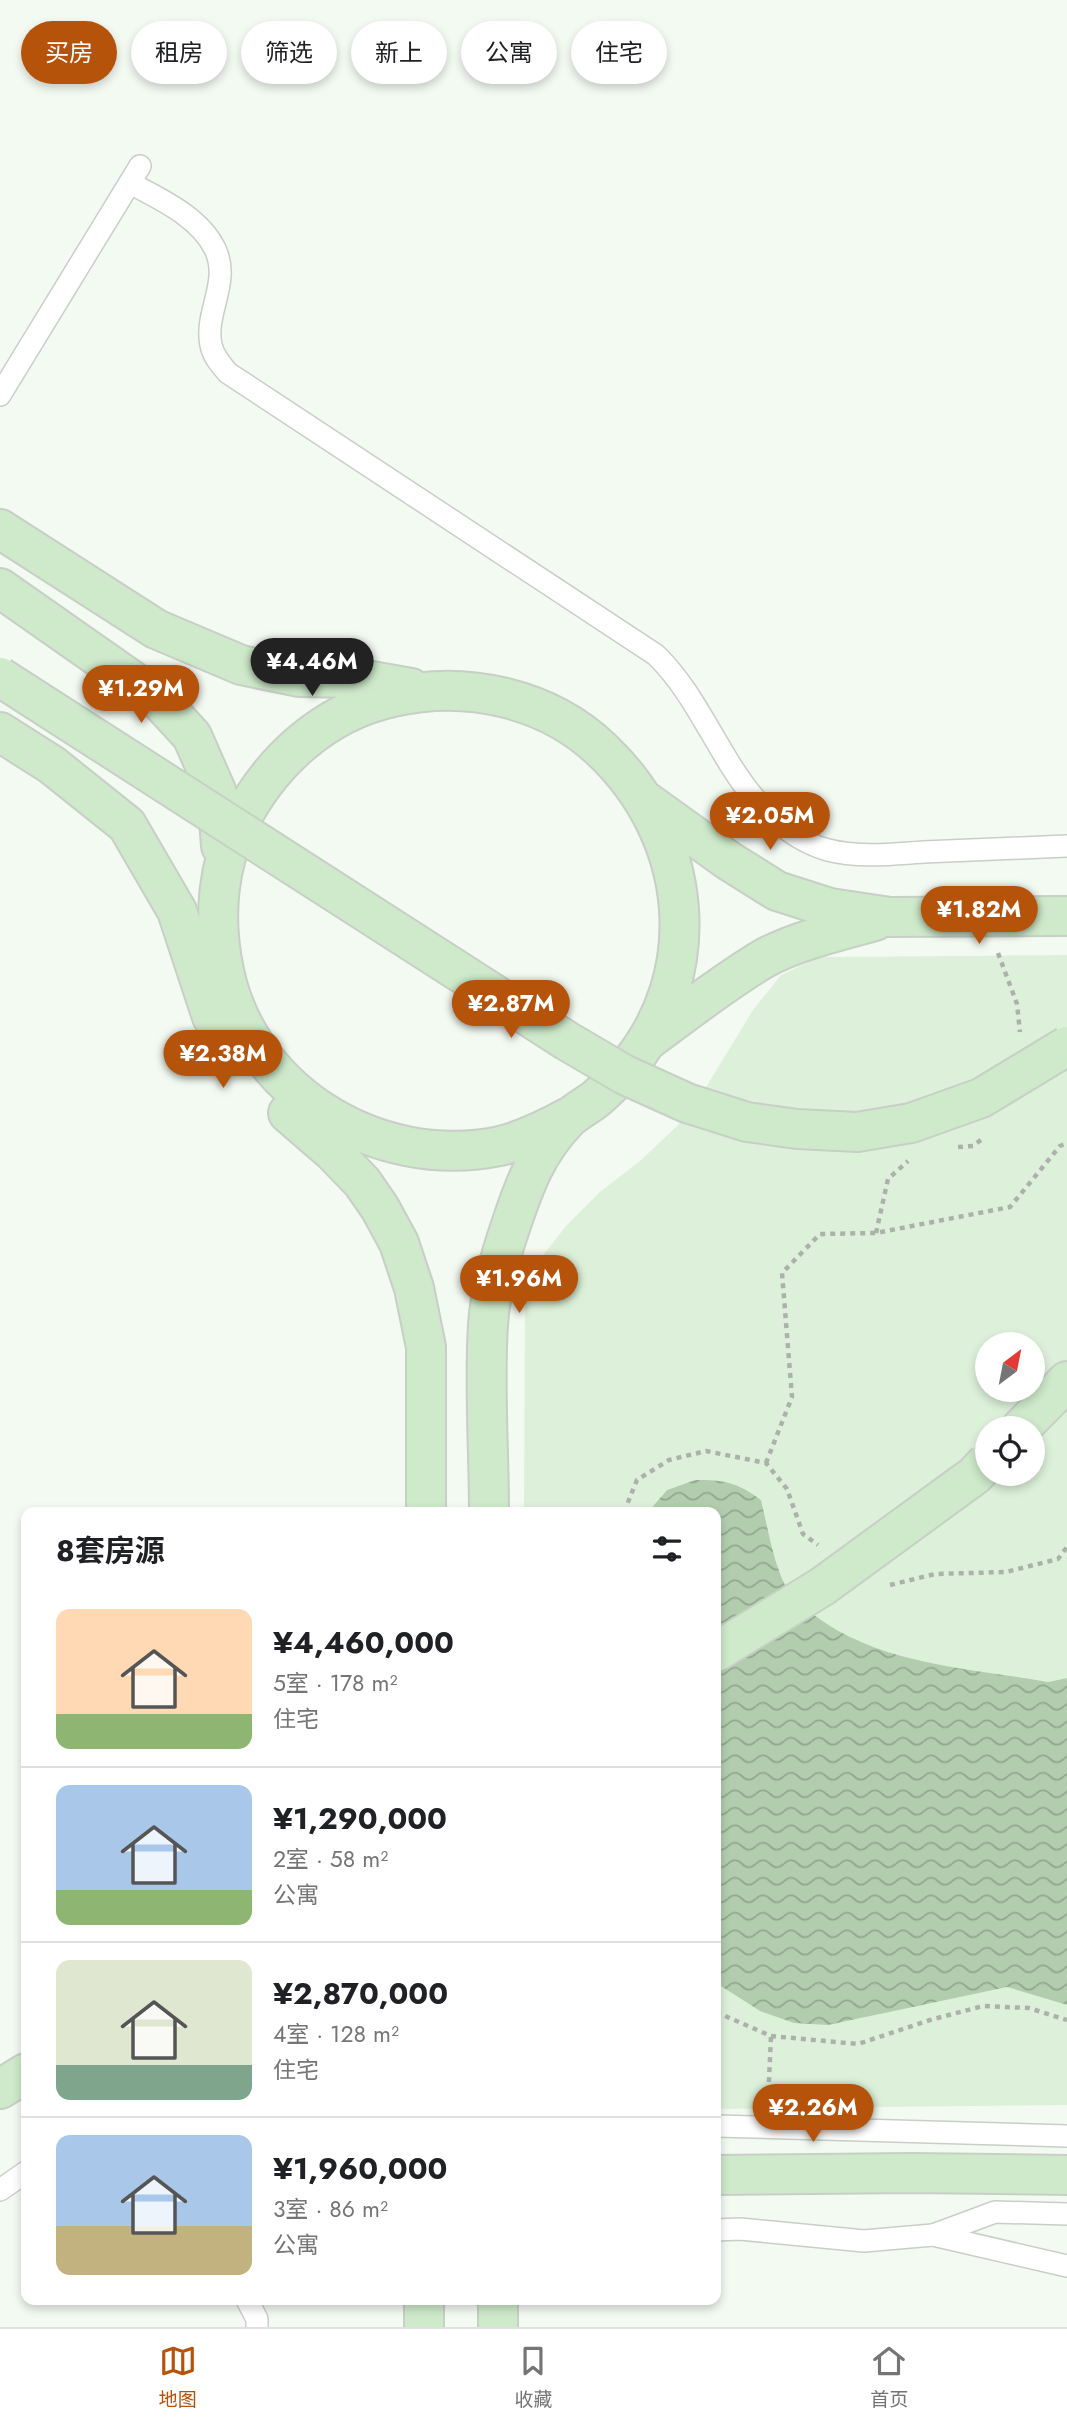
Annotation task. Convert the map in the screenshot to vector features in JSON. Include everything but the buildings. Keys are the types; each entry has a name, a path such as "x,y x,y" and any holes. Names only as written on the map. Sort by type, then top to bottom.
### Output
{"main road":[{"path":"13,537 156,629 241,664 299,677 354,678 427,691"},
{"path":"0,588 156,698 192,736 218,793 222,853 218,905 218,941 245,1070 294,1104 361,1134 396,1145 432,1150 468,1150 503,1145 538,1134 569,1118 599,1096 646,1042 662,1009 673,975 679,940 679,904 673,868 662,834 646,801 615,763 598,745 568,723 535,707 500,696 464,691 427,691 391,697 357,708 324,726 287,756 250,802 234,835 223,869 218,905"},
{"path":"0,677 567,1041 625,1075 687,1103 747,1122 797,1129 857,1132 911,1123 981,1098 1067,1046"},
{"path":"0,732 52,765 127,825 177,911 216,1029 245,1070 309,1133 332,1151 362,1182 380,1208 399,1243 414,1288 426,1347 426,1507"},
{"path":"646,801 729,861 777,891 830,908 890,917 1067,916"},
{"path":"646,1042 710,994 765,958 829,934 890,917"},
{"path":"224,976 236,1010 267,1062 300,1097 329,1118"},
{"path":"489,1507 488,1322 496,1272 532,1166 569,1118"},
{"path":"1033,1416 1067,1381"},
{"path":"721,1649 823,1586 975,1475"},
{"path":"0,2089 21,2076"},
{"path":"721,2175 1067,2175"},
{"path":"424,2305 424,2327"},
{"path":"498,2305 498,2327"}],"lane":[{"path":"0,395 135,175 201,230 215,249 221,268 220,286 210,330 211,347 228,373 656,655 673,672 755,799 798,837 828,850 866,855 1067,846"},
{"path":"0,507 13,537"},
{"path":"721,2126 1067,2136"},
{"path":"0,2190 21,2175"},
{"path":"721,2230 740,2229 864,2241 933,2235 995,2212 1067,2214"},
{"path":"933,2235 1067,2266"},
{"path":"250,2305 257,2319 257,2327"}],"path":[{"path":"766,1463 792,1397 782,1273 820,1234 876,1233 1010,1207 1060,1146 1067,1143"},
{"path":"626,1507 637,1480 669,1460 706,1451 766,1463 787,1489 803,1534 825,1550"},
{"path":"878,1588 935,1574 1006,1572 1058,1559 1067,1547"},
{"path":"721,2014 771,2036 858,2044 983,2006 1029,2008 1067,2020"},
{"path":"768,2105 771,2036"}],"shaded area":[{"path":"1067,955 1067,1678 1048,1682 928,1662 898,1655 842,1633 801,1606 789,1591 774,1554 761,1500 695,1480 667,1490 652,1507 524,1507 525,1292 540,1259 566,1226 601,1191 640,1161 677,1126 700,1097 753,1010 781,975 819,957"},
{"path":"721,1986 760,2011 858,2019 899,2008 1007,1987 1067,2005 1067,2105 721,2109"}],"water":[{"path":"695,1480 714,1481 745,1489 761,1500 774,1554 789,1591 801,1606 842,1633 898,1655 958,1668 1048,1682 1067,1678 1067,2005 1007,1987 828,2025 794,2023 760,2011 721,1986 721,1507 652,1507 667,1490"}]}
